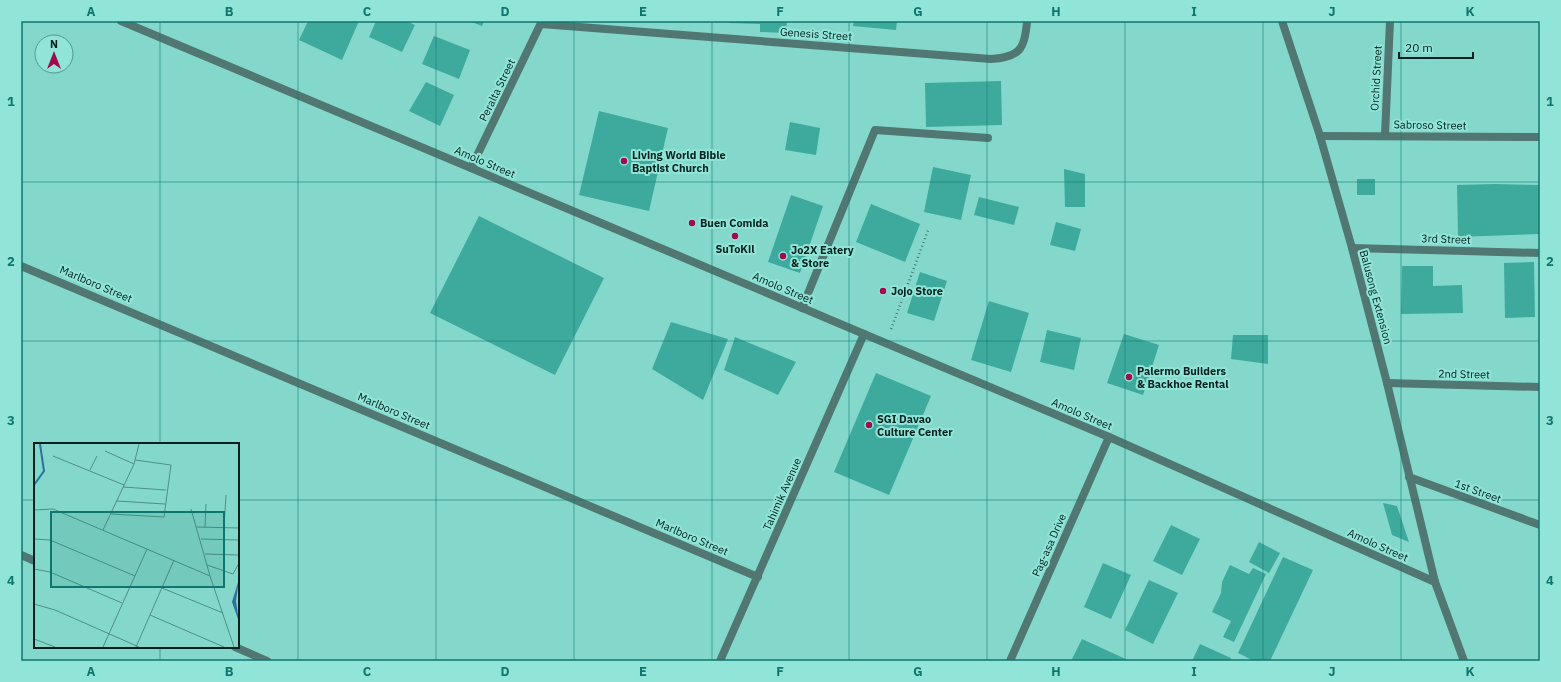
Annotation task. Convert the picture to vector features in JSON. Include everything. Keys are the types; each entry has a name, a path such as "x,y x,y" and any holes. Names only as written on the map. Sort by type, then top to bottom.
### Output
{"street":[{"name":"Amolo Street","path":"121,21 1109,437 1435,582"},
{"name":"Genesis Street","path":"541,22 991,59 1007,58 1016,53 1022,46 1026,35 1027,21"},
{"name":"Balusong Extension","path":"1282,21 1320,136 1352,248 1387,383 1435,582 1464,661"},
{"name":"Orchid Street","path":"1385,135 1390,21"},
{"name":"Peralta Street","path":"471,168 541,22"},
{"path":"802,308 875,130 988,138"},
{"name":"Sabroso Street","path":"1320,136 1385,135 1540,137"},
{"name":"3rd Street","path":"1352,248 1540,253"},
{"name":"Marlboro Street","path":"21,266 758,577"},
{"name":"Tahimik Avenue","path":"720,661 864,334"},
{"name":"2nd Street","path":"1387,383 1540,387"},
{"name":"Pag-asa Drive","path":"1010,661 1109,437"},
{"name":"1st Street","path":"1409,477 1540,525"},
{"path":"21,555 34,561"},
{"path":"237,648 267,661"}],"path":[{"path":"885,343 929,228"}],"building":[{"path":"308,21 359,21 342,60 299,40"},
{"path":"376,21 406,21 415,25 402,52 369,37"},
{"path":"469,21 484,21 482,26"},
{"path":"730,21 787,21 786,33 760,32 760,24 729,23"},
{"path":"854,21 897,21 896,30 853,26"},
{"path":"434,36 470,50 459,79 422,64"},
{"path":"1001,81 1002,125 926,127 925,83"},
{"path":"426,82 454,95 440,126 409,111"},
{"name":"Living World Bible Baptist Church","path":"599,111 668,128 649,211 579,195"},
{"path":"790,122 820,128 816,155 785,150"},
{"path":"933,167 971,175 961,220 924,212"},
{"path":"1064,169 1085,174 1085,207 1065,207"},
{"path":"1357,179 1375,179 1375,195 1357,195"},
{"path":"1457,185 1540,185 1540,234 1458,237"},
{"path":"791,195 823,206 800,273 768,262"},
{"path":"979,197 1019,207 1014,225 974,215"},
{"path":"871,204 920,224 905,262 856,242"},
{"path":"479,216 604,278 555,375 430,313"},
{"path":"1056,222 1081,229 1075,251 1050,245"},
{"path":"1534,262 1535,317 1505,318 1504,263"},
{"path":"1402,266 1433,266 1433,286 1462,285 1463,313 1401,314"},
{"path":"920,272 947,281 934,321 907,313"},
{"path":"989,301 1029,313 1011,372 971,360"},
{"path":"671,322 728,339 703,400 652,369"},
{"path":"1047,330 1081,338 1074,370 1040,362"},
{"path":"1124,334 1159,345 1143,395 1107,383"},
{"path":"1233,335 1268,335 1268,364 1231,359"},
{"path":"735,337 796,362 778,395 724,370"},
{"path":"876,373 931,396 889,495 834,472"},
{"path":"1383,503 1397,506 1409,542 1392,535"},
{"path":"1171,525 1200,539 1182,575 1153,561"},
{"path":"1259,542 1280,553 1269,573 1249,562"},
{"path":"1283,557 1313,570 1270,661 1254,661 1238,653"},
{"path":"1103,563 1131,575 1111,619 1084,607"},
{"path":"1230,565 1249,574 1253,568 1266,574 1234,642 1223,637 1231,621 1212,612 1221,593 1222,582"},
{"path":"1149,580 1178,593 1153,644 1125,630"},
{"path":"1082,639 1130,661 1071,661"},
{"path":"1200,644 1231,658 1230,661 1192,661"}],"place":[{"name":"Living World Bible Baptist Church","path":"624,161"},
{"name":"Buen Comida","path":"692,223"},
{"name":"SuToKil","path":"735,236"},
{"name":"Jo2X Eatery & Store","path":"783,256"},
{"name":"Jojo Store","path":"883,291"},
{"name":"Palermo Builders & Backhoe Rental","path":"1129,377"},
{"name":"SGI Davao Culture Center","path":"869,425"}]}
